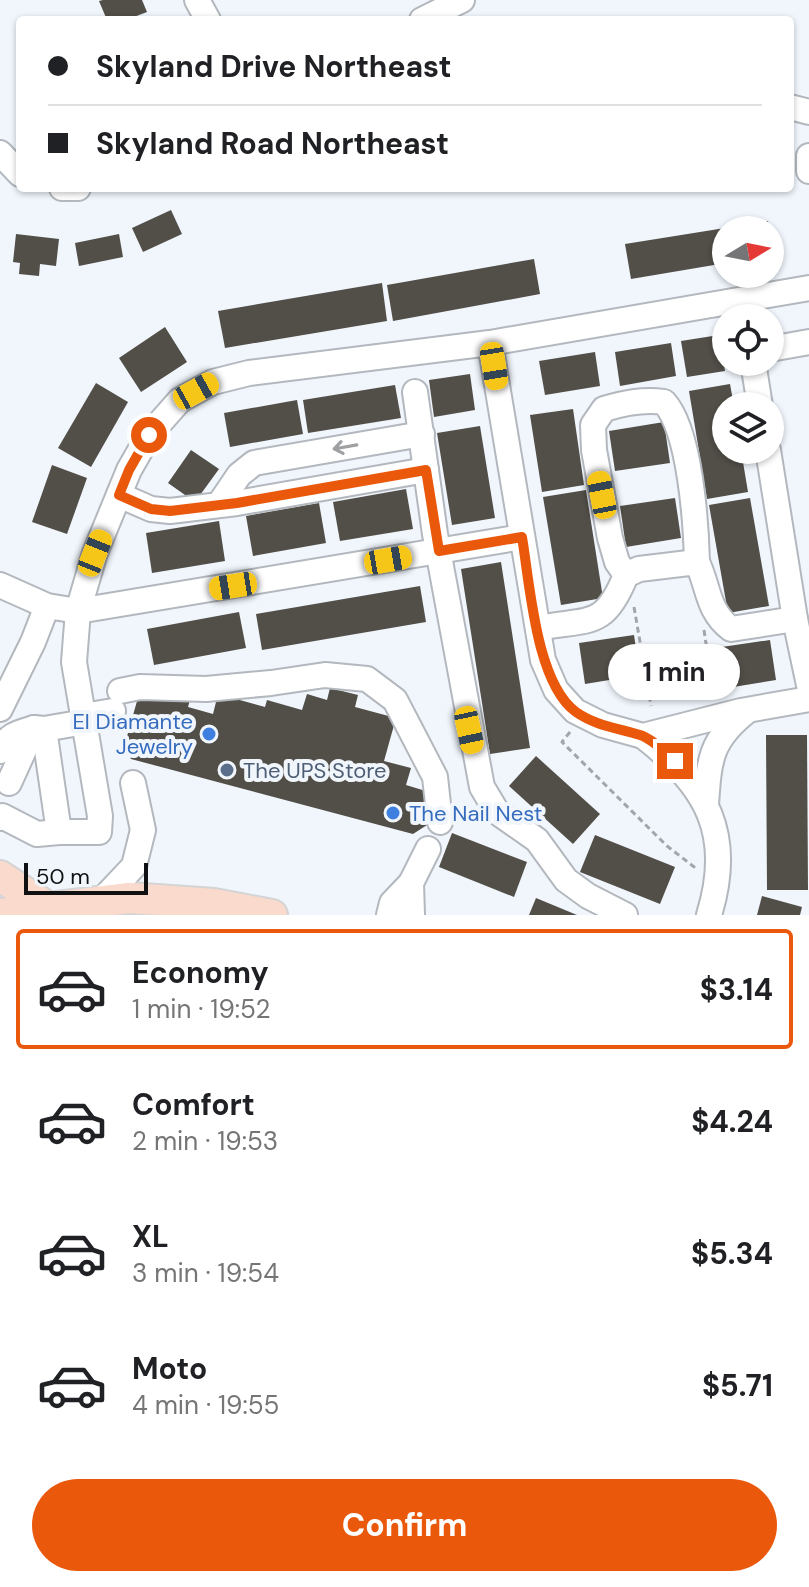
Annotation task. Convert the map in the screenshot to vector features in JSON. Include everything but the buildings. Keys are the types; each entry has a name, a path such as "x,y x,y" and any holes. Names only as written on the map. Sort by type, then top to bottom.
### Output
{"main road":[{"path":"0,876 54,911"},
{"path":"0,914 54,911 102,900 167,899 259,914"}],"street":[{"path":"430,16 462,0"},
{"path":"0,153 16,170"},
{"path":"809,156 809,171"},
{"path":"757,304 809,288"},
{"path":"102,900 134,866 148,830 113,777 84,719 74,662 78,611 95,553 129,470 149,435 180,400 213,382 249,373 712,312"},
{"path":"784,346 809,342"},
{"path":"490,343 538,628 548,670 556,690 575,711 603,725 643,736 675,761 700,791 719,848 715,894 709,915"},
{"path":"415,392 439,551 482,787 497,812 537,840 566,880 588,896 625,915"},
{"path":"626,575 617,562 610,538 594,450 593,425 604,409 648,399 664,402 675,416 694,508 697,562 704,575 714,612 731,629 795,619"},
{"path":"220,503 239,475 254,463 422,434"},
{"path":"776,464 795,619 809,685"},
{"path":"119,495 151,509 198,508 426,470"},
{"path":"0,585 47,606 78,611 522,537"},
{"path":"538,628 595,619 616,600 626,575 639,569 697,562"},
{"path":"0,709 47,606"},
{"path":"0,751 5,739 12,734 84,719 140,687 219,688 325,675 367,679 395,700 435,777 440,822"},
{"path":"643,736 675,726 809,699"},
{"path":"706,805 713,752 727,727 749,710"},
{"path":"39,728 3,805 37,834 99,832 100,816 113,777"},
{"path":"39,728 59,832"},
{"path":"367,915 398,911 428,849"}],"path":[{"path":"634,601 651,706"},
{"path":"703,627 714,698"},
{"path":"573,729 562,742 667,846 704,873"}],"place":[{"name":"El Diamante Jewelry","path":"209,734"},
{"name":"The UPS Store","path":"227,770"},
{"name":"The Nail Nest","path":"393,813"}],"route":[{"path":"149,435 119,495 151,509 170,511 237,503 426,470 439,551 522,537 543,660 556,690 575,711 603,725 643,736 675,761"}]}
